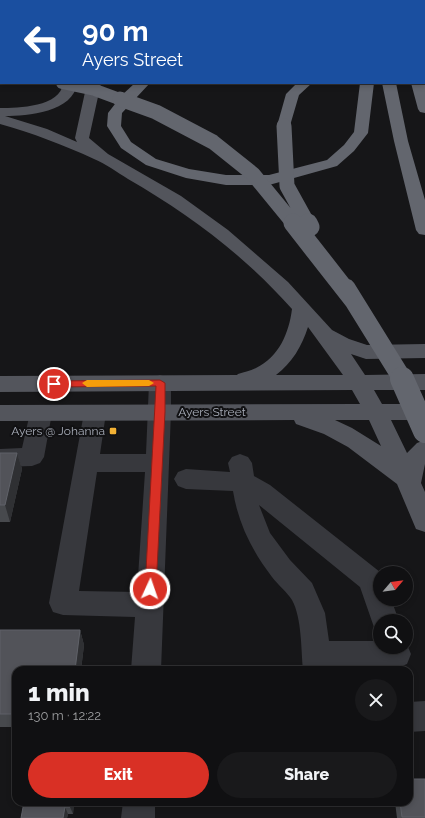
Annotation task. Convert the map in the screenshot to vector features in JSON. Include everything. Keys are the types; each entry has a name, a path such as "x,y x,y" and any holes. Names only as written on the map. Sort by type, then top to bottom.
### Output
{"highway":[{"path":"67,84 95,90 156,112 213,142 253,174 354,301"},
{"path":"142,84 127,98 115,113 114,126 126,145 151,162 186,173 226,180 269,180 332,163 349,148 361,133 366,84"},
{"path":"304,84 293,94 284,126 287,186 354,301 401,376 425,432"},
{"path":"389,84 401,141 425,230"},
{"path":"418,84 425,109"}],"main road":[{"path":"2,119 34,110 61,99 68,92 70,84"},
{"path":"94,84 82,138 87,146 105,159"},
{"path":"2,119 42,132 105,159 178,200 248,254 302,308 322,332 358,382 375,412 410,482 425,522"},
{"path":"233,383 265,373 279,363 288,351 300,323 302,308"},
{"path":"322,332 342,344 366,352 425,350"},
{"path":"0,384 425,382"},
{"path":"24,384 28,397 41,413"},
{"name":"Ayers Street","path":"0,413 425,412"},
{"path":"285,413 322,423 344,433 373,452 410,482"},
{"path":"410,482 411,468 414,460 425,449"}],"street":[{"path":"146,666 158,463 160,383"},
{"path":"0,458 32,457 41,413"},
{"path":"95,413 63,603 150,605"},
{"path":"86,463 158,463"},
{"path":"186,479 242,473"},
{"path":"242,473 261,492 371,580 383,614"},
{"path":"242,473 248,510 260,539 281,568 302,592 311,613 317,662 397,654"},
{"path":"413,716 425,716"},
{"path":"138,818 139,806"}],"building":[{"path":"0,453 17,453 5,505 0,505"},
{"path":"0,630 80,630 76,666 12,666 12,714 0,714"},
{"path":"413,779 425,779 425,817 402,817 401,806 413,806"},
{"path":"23,806 70,806 65,807 63,818 21,818"}],"slow traffic":[{"path":"87,383 149,383"}],"place":[{"name":"Ayers @ Johanna","path":"113,431"}],"route":[{"path":"54,384 160,383 160,412 150,589"}]}
